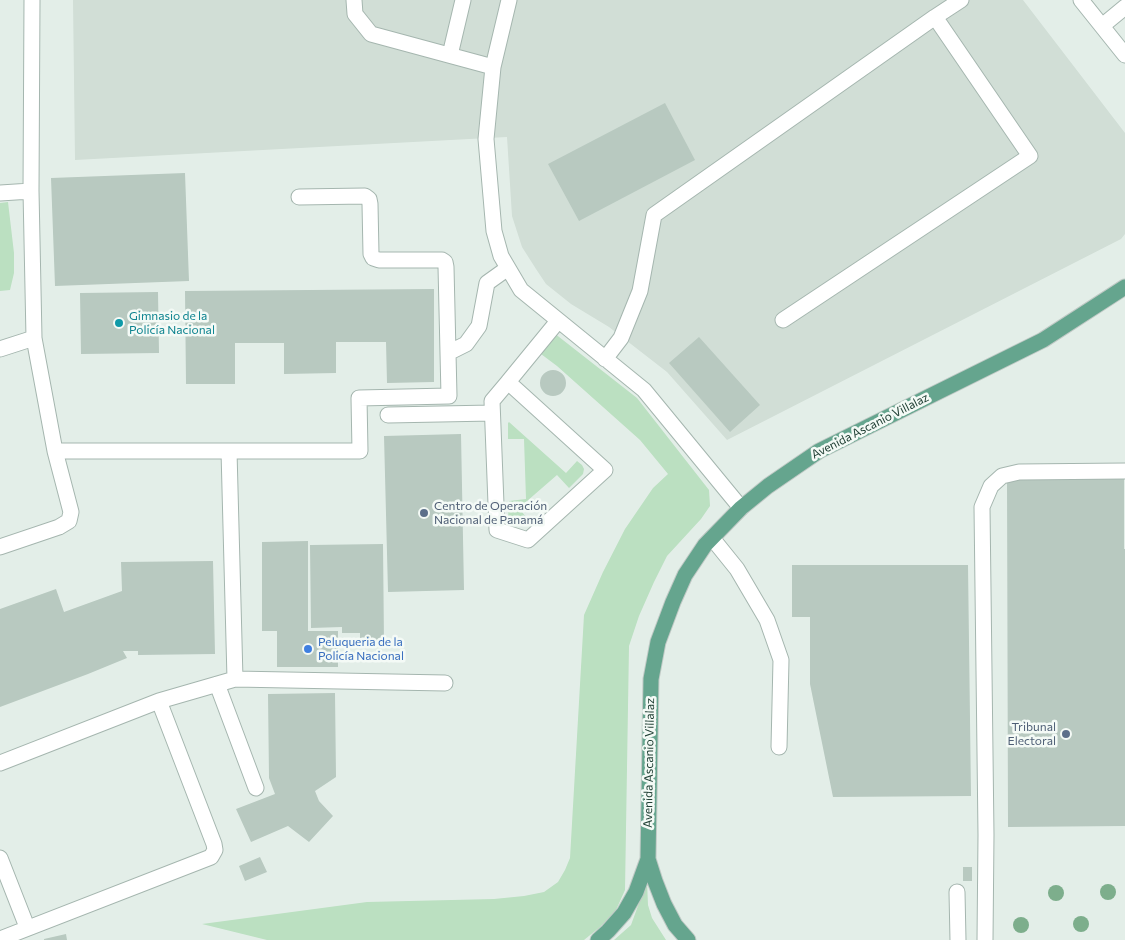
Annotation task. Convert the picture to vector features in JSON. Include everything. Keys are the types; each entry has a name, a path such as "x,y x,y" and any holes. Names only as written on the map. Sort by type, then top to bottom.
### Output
{"main road":[{"name":"Avenida Ascanio Villalaz","path":"688,940 675,925 664,904 648,859 650,679 658,642 685,575 705,545 741,508 768,486 819,451 1043,340 1125,287"},
{"name":"Avenida Ascanio Villalaz","path":"598,940 608,932 624,913 636,892 648,859"}],"lane":[{"path":"0,547 59,527 69,521 71,512 54,451 34,338 31,191 32,0"},
{"path":"354,0 355,14 371,34 493,66"},
{"path":"450,55 463,0"},
{"path":"510,0 493,66 486,139 494,231 501,256 521,290 644,390 741,508"},
{"path":"605,359 621,338 640,291 654,214 961,0"},
{"path":"1081,0 1125,55"},
{"path":"1102,26 1125,7"},
{"path":"783,320 1030,156 935,17"},
{"path":"0,192 31,191"},
{"path":"54,451 360,451 359,398 449,396 445,262 442,260 379,260 373,258 371,254 370,204 369,199 365,196 299,197"},
{"path":"448,354 466,344 480,326 487,283 508,268"},
{"path":"508,382 605,470 528,540 497,530 492,401 558,321"},
{"path":"0,349 34,338"},
{"path":"388,415 492,413"},
{"path":"229,451 235,679"},
{"path":"985,940 986,835 982,507 991,486 1002,476 1019,472 1125,471"},
{"path":"712,538 737,569 767,620 781,660 779,747"},
{"path":"0,763 159,701 235,679 445,683"},
{"path":"217,684 256,788"},
{"path":"0,938 211,856 215,850 211,836 159,701"},
{"path":"0,858 27,927"},
{"path":"957,892 958,940"}],"shaded area":[{"path":"73,0 1023,0 1125,133 1125,234 1121,239 727,440 667,372 609,327 571,304 546,284 522,247 512,216 507,137 75,160"}],"green space":[{"path":"8,202 14,253 14,273 10,290 0,291 0,203"},
{"path":"554,333 637,398 709,490 710,506 701,519 667,556 639,616 629,646 625,890 616,910 584,940 267,940 202,924 367,902 494,899 524,896 544,892 558,882 570,858 584,615 625,529 653,488 668,474 640,440 541,354"},
{"path":"509,422 566,473 577,461 584,469 583,474 569,488 557,475 519,508 529,521 518,526 508,520 509,501 526,499 524,439 508,439"},
{"path":"647,881 648,905 652,918 666,940 614,940 631,925"}],"building":[{"path":"665,103 695,160 579,221 548,164"},
{"path":"185,173 189,281 55,286 51,178"},
{"path":"434,289 434,382 387,383 386,342 336,342 336,373 284,374 284,343 235,343 235,384 186,384 185,291"},
{"name":"Gimnasio de la Policía Nacional","path":"158,292 159,353 81,354 80,293"},
{"path":"699,337 760,405 730,432 669,363"},
{"path":"553,370 562,374 566,383 562,392 553,396 544,392 540,383 544,374"},
{"name":"Centro de Operación Nacional de Panamá","path":"461,434 464,590 388,592 384,436"},
{"name":"Tribunal Electoral","path":"1007,478 1124,478 1125,826 1008,827"},
{"path":"308,541 308,631 338,631 338,667 277,667 277,631 262,631 262,542"},
{"path":"383,544 384,643 360,643 360,633 342,633 342,627 311,628 310,545"},
{"path":"213,561 215,654 138,655 138,651 123,651 127,658 0,707 0,609 56,589 64,612 122,591 121,562"},
{"path":"792,565 968,565 971,796 833,797 810,684 810,617 792,617"},
{"path":"335,693 336,777 315,791 319,801 333,816 309,842 288,826 251,842 236,809 275,794 269,778 268,694"},
{"path":"260,857 267,872 245,881 239,866"},
{"path":"963,867 972,867 972,881 963,881"},
{"path":"66,934 67,940 44,940 44,939"}],"place":[{"name":"Gimnasio de la Policía Nacional","path":"119,323"},
{"name":"Centro de Operación Nacional de Panamá","path":"424,513"},
{"name":"Peluqueria de la Policía Nacional","path":"308,649"},
{"name":"Tribunal Electoral","path":"1066,734"}]}
